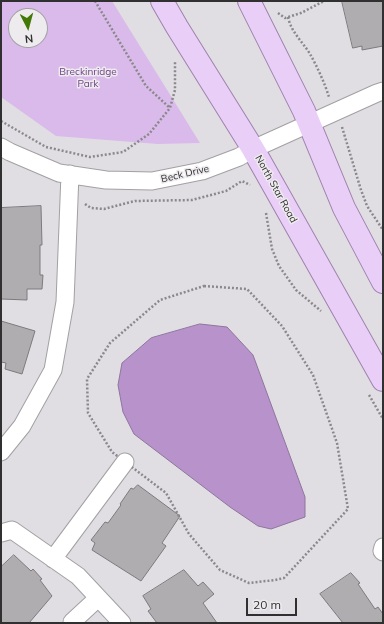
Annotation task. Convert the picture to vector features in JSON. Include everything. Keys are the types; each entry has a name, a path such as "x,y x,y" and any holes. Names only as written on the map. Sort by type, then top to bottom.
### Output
{"main road":[{"name":"North Star Road","path":"162,1 253,149 376,387"},
{"path":"249,1 304,110 344,208 383,282"}],"street":[{"name":"Beck Drive","path":"1,147 59,173 70,182 106,180 152,181 202,171 239,157 253,149 377,93 383,92"},
{"path":"1,452 22,426 53,370 65,302 70,182"},
{"path":"53,559 125,462"},
{"path":"1,533 12,530 78,576 122,623"},
{"path":"383,547 383,552"},
{"path":"72,623 98,598"}],"path":[{"path":"95,1 146,86 170,108"},
{"path":"276,12 285,18 301,13 324,1"},
{"path":"1,121 46,147 90,157 123,152 150,134 170,108 175,90 176,64 174,58"},
{"path":"70,182 74,192 91,208 104,209 135,201 192,200 226,191 242,181 254,188"},
{"path":"266,212 272,249 279,266 296,290 322,312"},
{"path":"204,286 247,289 282,326 313,375 337,443 348,509 284,578 249,583 220,570 189,534 166,493 125,462 112,452 88,413 87,379 110,343 160,300 204,286"},
{"path":"376,387 383,419"}],"green space":[{"name":"Breckinridge Park","path":"1,1 112,1 200,143 158,144 56,136 1,97"}],"shaded area":[{"path":"200,324 227,327 253,355 305,497 305,517 271,529 258,526 230,507 134,434 123,412 118,385 122,363 151,338"}],"building":[{"path":"342,1 383,1 383,46 362,50 362,46 353,48"},
{"path":"41,206 42,245 40,245 40,275 43,275 42,289 27,289 27,300 1,299 1,208"},
{"path":"1,321 35,331 22,374 5,369 6,363 1,362"},
{"path":"138,485 180,516 162,543 166,546 141,581 92,550 95,543 91,540 105,522 108,523 131,488 133,489"},
{"path":"14,555 31,571 33,569 42,579 40,580 52,596 29,623 1,623 1,567"},
{"path":"184,570 198,586 203,582 214,594 203,603 217,623 157,623 148,611 151,609 143,596"},
{"path":"351,573 360,583 358,584 375,609 378,607 383,614 383,623 343,623 320,594"}]}
